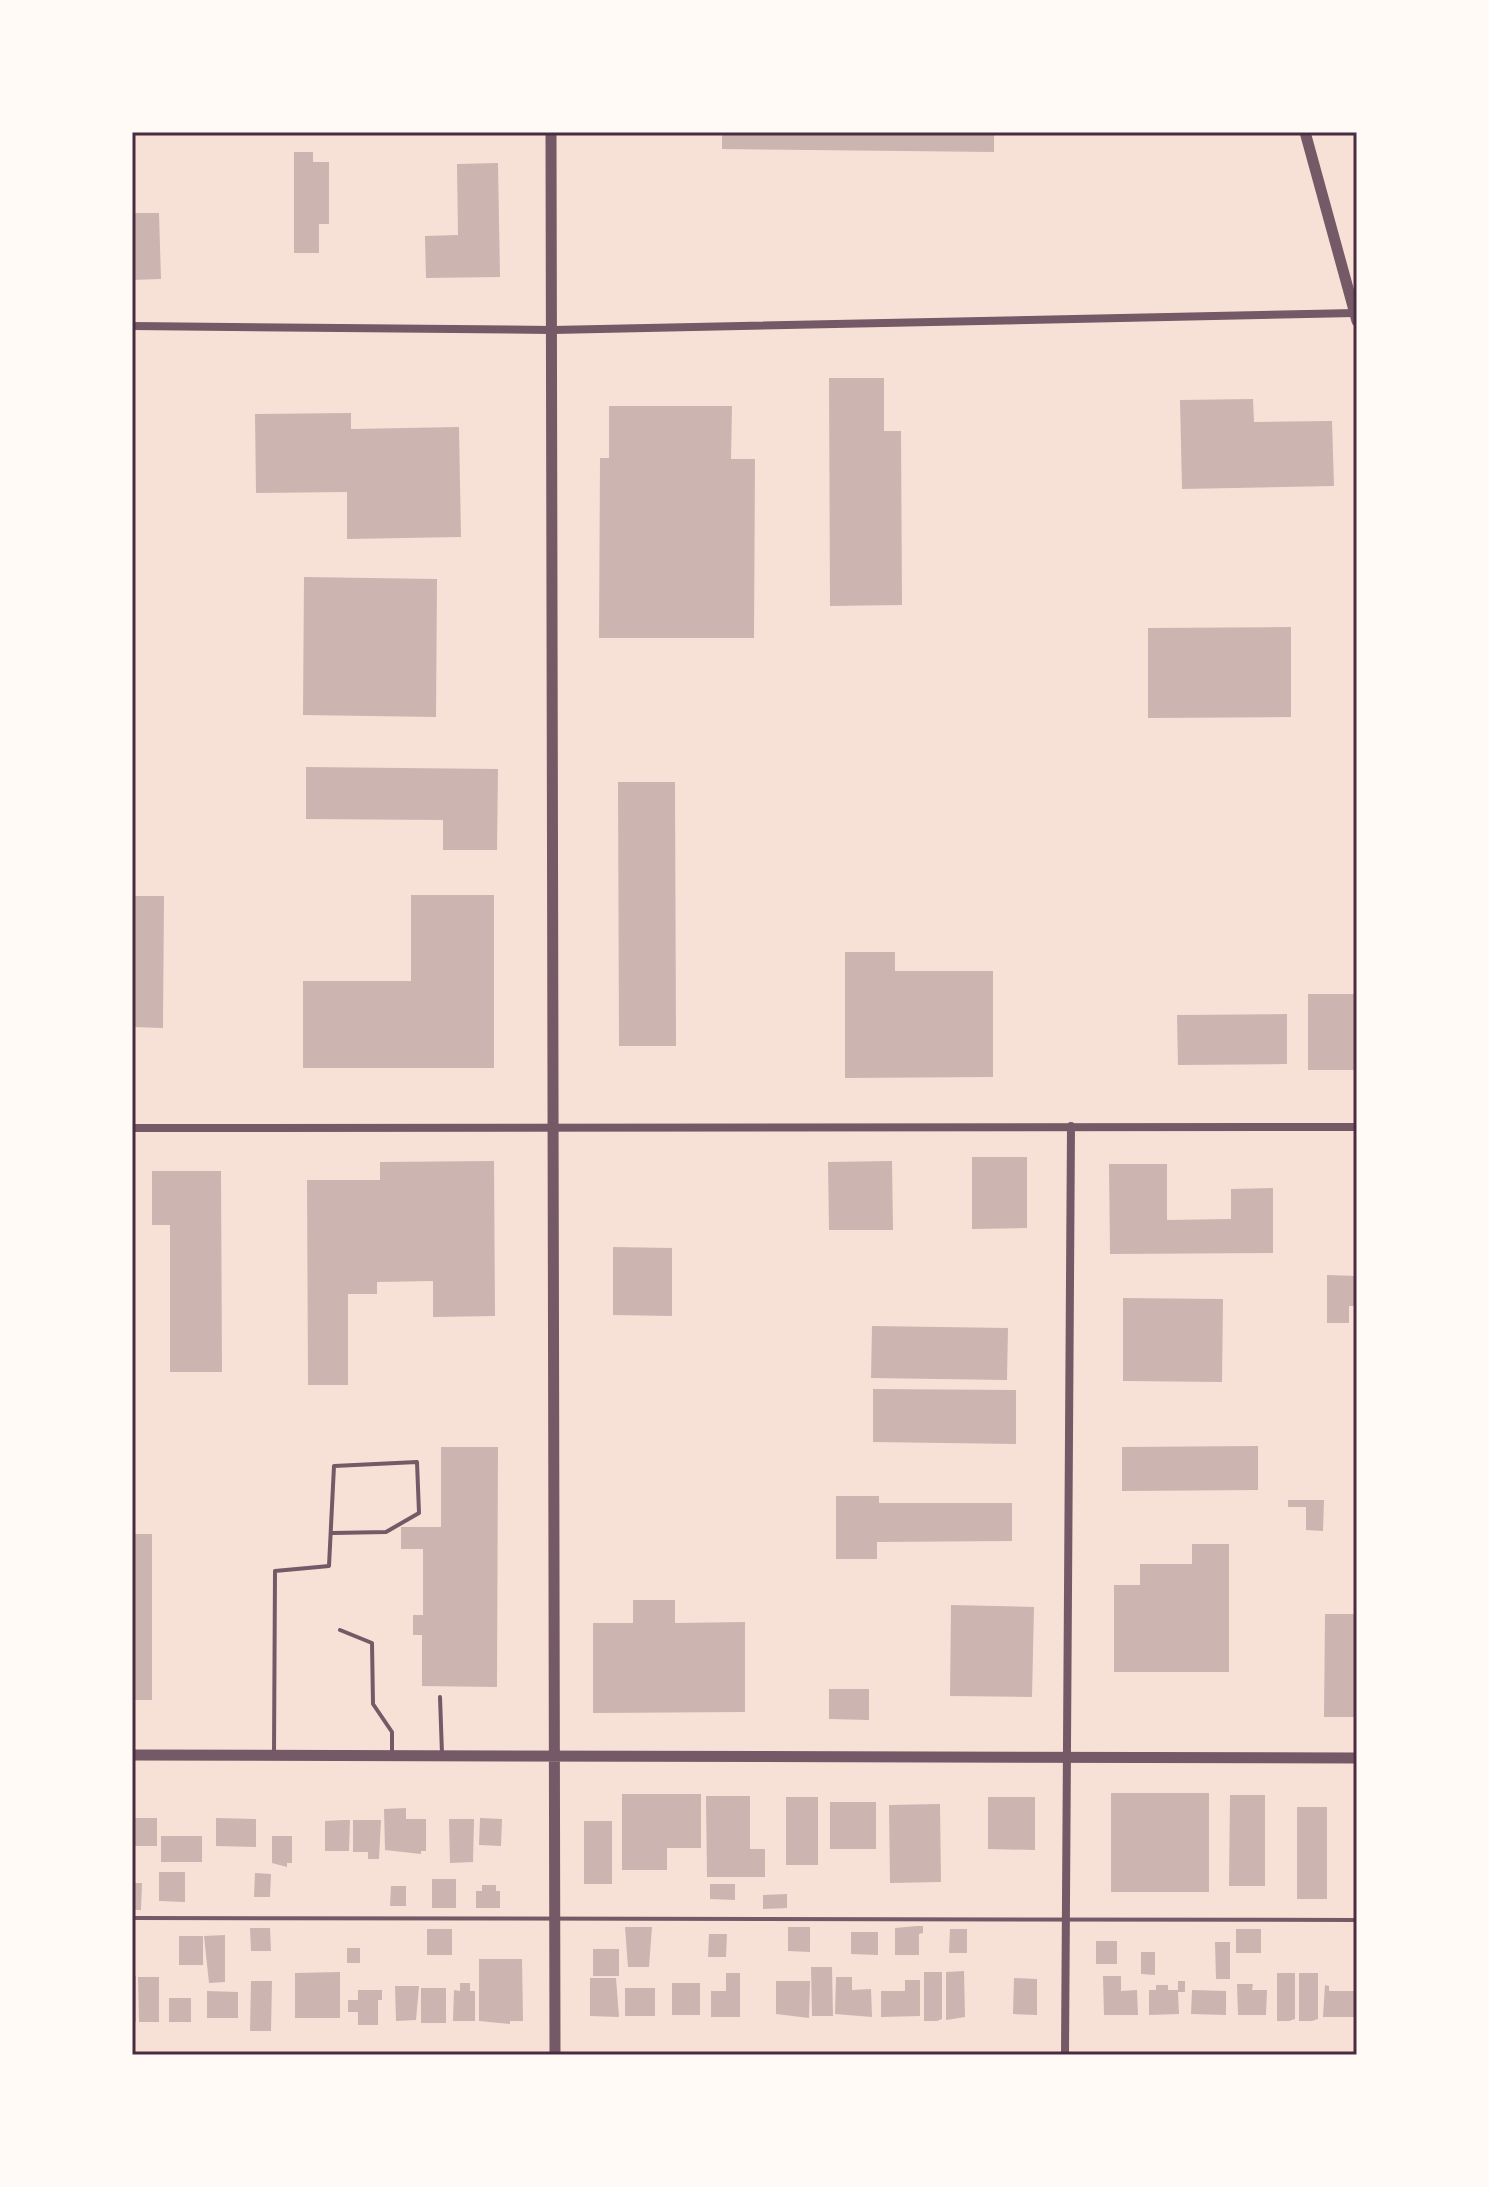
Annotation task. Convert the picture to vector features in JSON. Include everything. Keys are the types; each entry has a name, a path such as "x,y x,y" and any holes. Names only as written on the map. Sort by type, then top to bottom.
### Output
{"street":[{"path":"551,132 555,2055"},
{"path":"132,326 553,330 1356,317 1305,132"},
{"path":"1065,2055 1071,1126"},
{"path":"132,1128 1357,1127"},
{"path":"132,1755 1357,1758"}],"lane":[{"path":"274,1755 275,1571 329,1566 334,1466 417,1462 419,1513 386,1532 333,1533"},
{"path":"340,1630 372,1643 373,1704 392,1732 393,1755"},
{"path":"440,1697 442,1756"},
{"path":"132,1918 1357,1920"}],"building":[{"path":"722,132 994,132 994,152 722,149"},
{"path":"294,152 313,152 313,162 329,162 329,224 319,224 319,253 294,253"},
{"path":"498,163 500,277 426,278 425,236 458,235 457,164"},
{"path":"132,213 159,213 161,279 132,280"},
{"path":"829,378 884,378 884,431 901,431 902,605 830,606"},
{"path":"1253,399 1254,422 1332,421 1334,486 1182,489 1180,400"},
{"path":"609,406 732,406 731,459 755,459 754,638 599,638 600,458 609,458"},
{"path":"351,413 351,429 459,427 461,537 347,539 347,492 256,493 255,414"},
{"path":"304,577 437,579 436,717 303,715"},
{"path":"1291,627 1291,717 1148,718 1148,628"},
{"path":"306,767 498,769 497,850 443,850 443,820 306,819"},
{"path":"618,782 675,782 676,1046 619,1046"},
{"path":"411,895 494,895 494,1068 303,1068 303,981 411,981"},
{"path":"132,896 164,896 163,1028 132,1027"},
{"path":"845,952 895,952 895,971 993,971 993,1077 845,1078"},
{"path":"1308,994 1357,994 1357,1070 1308,1070"},
{"path":"1287,1014 1287,1064 1178,1065 1177,1015"},
{"path":"972,1157 1027,1157 1027,1228 972,1229"},
{"path":"494,1161 495,1316 433,1317 433,1281 377,1282 377,1294 348,1294 348,1385 308,1385 307,1180 380,1180 380,1162"},
{"path":"892,1161 893,1230 829,1230 828,1162"},
{"path":"1109,1164 1167,1164 1167,1220 1231,1219 1231,1189 1273,1188 1273,1253 1110,1254"},
{"path":"152,1171 221,1171 222,1372 170,1372 170,1225 152,1225"},
{"path":"613,1247 672,1248 672,1316 613,1315"},
{"path":"1327,1275 1357,1276 1357,1306 1349,1306 1349,1323 1327,1323"},
{"path":"1123,1298 1223,1299 1222,1382 1123,1381"},
{"path":"872,1326 1008,1328 1007,1380 871,1378"},
{"path":"873,1389 1016,1390 1016,1444 873,1442"},
{"path":"1258,1446 1258,1490 1122,1491 1122,1447"},
{"path":"441,1447 498,1447 497,1687 422,1686 422,1635 413,1635 413,1615 423,1615 423,1549 401,1549 401,1527 441,1527"},
{"path":"836,1496 879,1496 879,1503 1012,1503 1012,1541 877,1542 877,1559 836,1559"},
{"path":"1288,1500 1324,1500 1323,1531 1306,1530 1306,1507 1288,1507"},
{"path":"132,1534 152,1534 152,1700 132,1700"},
{"path":"1192,1544 1229,1544 1229,1672 1114,1672 1114,1585 1140,1585 1140,1564 1192,1564"},
{"path":"633,1600 675,1600 675,1623 745,1622 745,1712 593,1713 593,1623 633,1623"},
{"path":"951,1605 1034,1607 1032,1697 950,1696"},
{"path":"1325,1614 1357,1614 1357,1717 1324,1717"},
{"path":"829,1689 869,1689 869,1720 829,1719"},
{"path":"1111,1793 1209,1793 1209,1892 1111,1892"},
{"path":"622,1794 701,1794 701,1848 667,1848 667,1870 622,1870"},
{"path":"1230,1795 1265,1795 1265,1886 1229,1886"},
{"path":"706,1796 750,1796 750,1849 765,1849 765,1877 707,1877"},
{"path":"786,1797 818,1797 818,1865 786,1865"},
{"path":"988,1797 1035,1797 1035,1850 988,1849"},
{"path":"830,1802 876,1802 876,1849 830,1849"},
{"path":"940,1804 941,1882 890,1883 889,1805"},
{"path":"1297,1807 1327,1807 1327,1899 1297,1899"},
{"path":"406,1808 406,1819 426,1819 426,1851 421,1851 421,1854 385,1850 384,1809"},
{"path":"132,1818 157,1818 157,1846 132,1846"},
{"path":"216,1818 256,1819 256,1847 216,1846"},
{"path":"480,1818 502,1819 501,1846 479,1845"},
{"path":"449,1819 474,1819 473,1862 450,1863"},
{"path":"350,1820 349,1851 325,1851 325,1821"},
{"path":"353,1820 381,1820 379,1859 368,1859 368,1852 353,1852"},
{"path":"584,1821 612,1821 612,1884 584,1884"},
{"path":"161,1836 202,1836 202,1862 161,1862"},
{"path":"272,1836 292,1836 292,1863 287,1863 287,1867 272,1863"},
{"path":"159,1872 185,1872 185,1902 159,1901"},
{"path":"255,1873 271,1874 270,1897 254,1897"},
{"path":"432,1879 456,1879 456,1908 432,1908"},
{"path":"132,1883 142,1883 141,1910 132,1910"},
{"path":"710,1884 735,1884 735,1900 710,1899"},
{"path":"482,1885 496,1885 496,1891 500,1891 500,1908 476,1908 476,1891 482,1891"},
{"path":"391,1886 406,1886 406,1906 390,1906"},
{"path":"787,1894 787,1908 763,1909 763,1895"},
{"path":"923,1926 923,1933 919,1934 919,1955 895,1955 895,1928"},
{"path":"625,1927 652,1927 649,1967 628,1967"},
{"path":"788,1927 810,1927 810,1952 788,1951"},
{"path":"250,1928 270,1928 271,1951 251,1951"},
{"path":"427,1929 452,1929 452,1955 427,1955"},
{"path":"950,1929 967,1929 967,1953 949,1953"},
{"path":"1236,1929 1261,1929 1261,1953 1236,1953"},
{"path":"851,1932 878,1932 878,1955 851,1954"},
{"path":"709,1934 727,1934 726,1957 708,1957"},
{"path":"225,1935 225,1982 209,1983 204,1936"},
{"path":"179,1936 203,1936 203,1965 179,1965"},
{"path":"1096,1941 1117,1941 1117,1964 1096,1964"},
{"path":"1215,1942 1230,1942 1230,1979 1216,1979"},
{"path":"347,1948 360,1948 360,1963 347,1963"},
{"path":"593,1949 619,1949 619,1976 593,1976"},
{"path":"1141,1952 1155,1952 1155,1975 1141,1974"},
{"path":"479,1959 522,1959 523,2021 510,2021 510,2024 479,2021"},
{"path":"811,1967 832,1967 833,2016 812,2016"},
{"path":"964,1971 965,2017 946,2020 946,1972"},
{"path":"340,1972 340,2018 295,2018 295,1973"},
{"path":"924,1972 942,1972 942,2019 937,2021 924,2021"},
{"path":"726,1973 740,1973 740,2017 711,2017 711,1991 726,1991"},
{"path":"1277,1973 1295,1973 1295,2019 1289,2021 1277,2021"},
{"path":"1299,1973 1318,1973 1318,2019 1299,2021"},
{"path":"136,1976 136,2022 132,2022 132,1977"},
{"path":"1103,1976 1121,1976 1121,1991 1137,1990 1138,2015 1104,2015"},
{"path":"138,1977 159,1977 159,2022 139,2022"},
{"path":"836,1977 852,1977 852,1990 871,1989 872,2017 835,2014"},
{"path":"590,1978 616,1978 619,2017 590,2016"},
{"path":"1014,1978 1037,1979 1037,2015 1013,2014"},
{"path":"905,1980 920,1980 920,2016 881,2017 881,1991 905,1991"},
{"path":"251,1981 272,1981 271,2031 250,2031"},
{"path":"776,1981 810,1981 809,2018 776,2014"},
{"path":"1178,1981 1185,1981 1185,1992 1178,1992 1179,2014 1149,2015 1149,1990 1156,1990 1156,1985 1168,1985 1168,1990 1178,1990"},
{"path":"460,1983 470,1983 470,1991 475,1991 475,2021 453,2021 454,1990 460,1991"},
{"path":"672,1983 700,1983 700,2015 672,2015"},
{"path":"1237,1984 1253,1984 1252,1990 1267,1990 1266,2015 1238,2015"},
{"path":"1325,1985 1329,1986 1329,1991 1357,1991 1357,2017 1323,2017"},
{"path":"395,1986 419,1986 416,2020 396,2021"},
{"path":"421,1988 446,1988 446,2023 421,2023"},
{"path":"625,1988 655,1988 655,2016 625,2016"},
{"path":"358,1990 382,1990 382,2000 378,2000 378,2025 358,2025 358,2012 348,2012 348,2000 358,2000"},
{"path":"1192,1990 1226,1991 1226,2015 1191,2014"},
{"path":"207,1991 238,1992 238,2018 207,2018"},
{"path":"169,1998 191,1998 191,2022 169,2022"}]}
